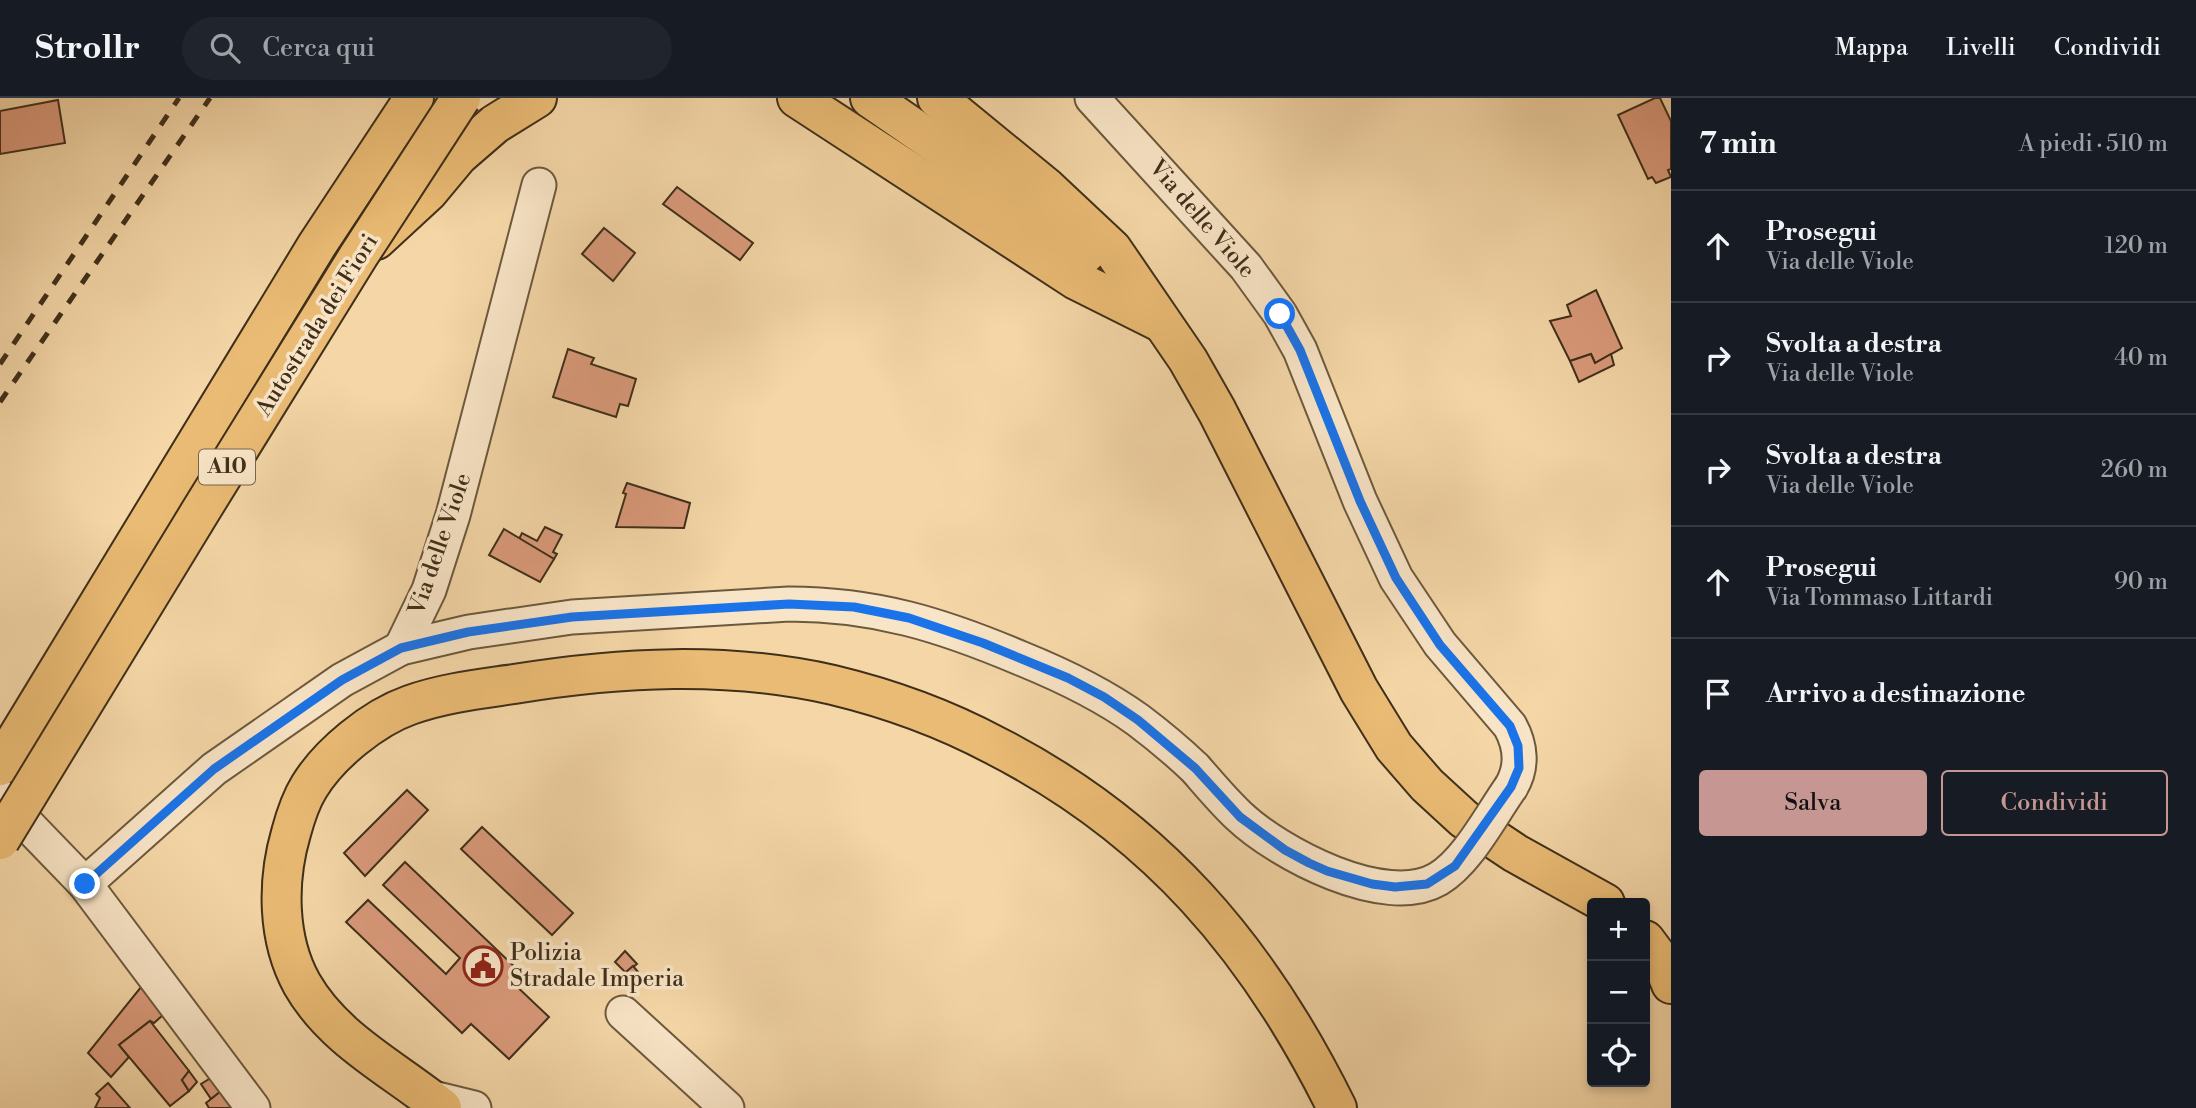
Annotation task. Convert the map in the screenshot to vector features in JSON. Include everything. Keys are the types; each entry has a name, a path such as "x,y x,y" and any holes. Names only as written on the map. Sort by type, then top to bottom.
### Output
{"highway":[{"name":"Autostrada dei Fiori","path":"0,766 289,290 414,98"},
{"name":"Autostrada dei Fiori","path":"0,840 359,255 461,98"},
{"path":"359,255 428,192 458,156 495,124 537,98"},
{"path":"797,98 1076,280 1162,323"},
{"path":"870,98 1070,241 1162,323"},
{"path":"937,98 1047,188 1112,249 1188,360 1217,411 1359,690 1394,747 1427,785 1464,819 1515,853 1596,898"},
{"path":"436,1103 327,1021 292,964 284,928 280,890 289,840 309,787 335,754 368,728 408,705 531,681 605,672 683,668 755,673 833,686 913,710 992,743 1062,783 1125,830 1208,907 1250,960 1285,1013 1337,1108"},
{"path":"1650,947 1671,984"}],"street":[{"name":"Via delle Viole","path":"401,648 468,632 572,617 789,604 854,607 886,612 983,643 1068,678 1104,697 1138,720 1195,768 1240,817 1285,850 1327,871 1372,884 1395,887 1427,884 1455,866 1511,787 1519,763 1515,736 1510,726 1440,645 1396,578 1360,501 1300,350 1280,314 1246,267 1092,98"},
{"name":"Via delle Viole","path":"401,648 429,590 453,515 539,185"},
{"path":"85,884 214,769 342,680 401,648"},
{"path":"0,796 85,884 253,1108"},
{"path":"623,1013 727,1108"},
{"path":"436,1103 474,1108"}],"building":[{"path":"1660,98 1671,121 1671,169 1668,170 1671,177 1656,183 1652,177 1648,179 1618,115"},
{"path":"58,100 65,143 0,154 0,111"},
{"path":"677,187 753,243 740,260 663,204"},
{"path":"604,228 635,253 613,281 582,254"},
{"path":"1596,290 1622,348 1595,363 1591,354 1570,361 1550,321 1571,316 1567,305"},
{"path":"568,349 594,358 591,364 636,379 628,406 620,404 616,417 553,397"},
{"path":"1591,354 1595,363 1611,354 1614,365 1579,382 1570,361"},
{"path":"627,483 690,503 684,528 616,527"},
{"path":"545,527 562,535 553,552 557,554 554,559 519,539 522,533 537,541"},
{"path":"504,529 554,559 540,582 489,555"},
{"path":"407,790 428,810 365,876 344,853"},
{"path":"482,827 573,913 552,935 461,849"},
{"path":"405,862 520,972 511,981 549,1017 509,1059 471,1024 462,1033 346,922 368,900 446,974 460,958 383,885"},
{"path":"625,951 637,964 626,973 615,962"},
{"path":"633,966 644,979 633,990 620,977"},
{"path":"141,987 164,1014 154,1023 150,1021 119,1045 129,1057 111,1077 88,1053"},
{"path":"150,1021 189,1071 182,1080 189,1091 170,1106 119,1045"},
{"path":"189,1071 197,1082 189,1091 182,1080"},
{"path":"214,1076 225,1088 211,1099 201,1084"},
{"path":"108,1083 130,1108 95,1108 100,1098 96,1094"},
{"path":"225,1088 240,1108 209,1108 206,1103"}],"railway":[{"path":"0,364 179,98"},
{"path":"0,402 210,98"}],"place":[{"name":"Polizia Stradale Imperia","path":"483,966"}],"route":[{"path":"85,884 214,769 342,680 401,648 468,632 572,617 678,609 821,604 886,612 933,625 1068,678 1104,697 1138,720 1195,768 1240,817 1285,850 1327,871 1372,884 1413,887 1427,884 1446,873 1462,858 1511,787 1519,768 1518,746 1510,726 1440,645 1396,578 1360,501 1300,350 1280,314"}]}
